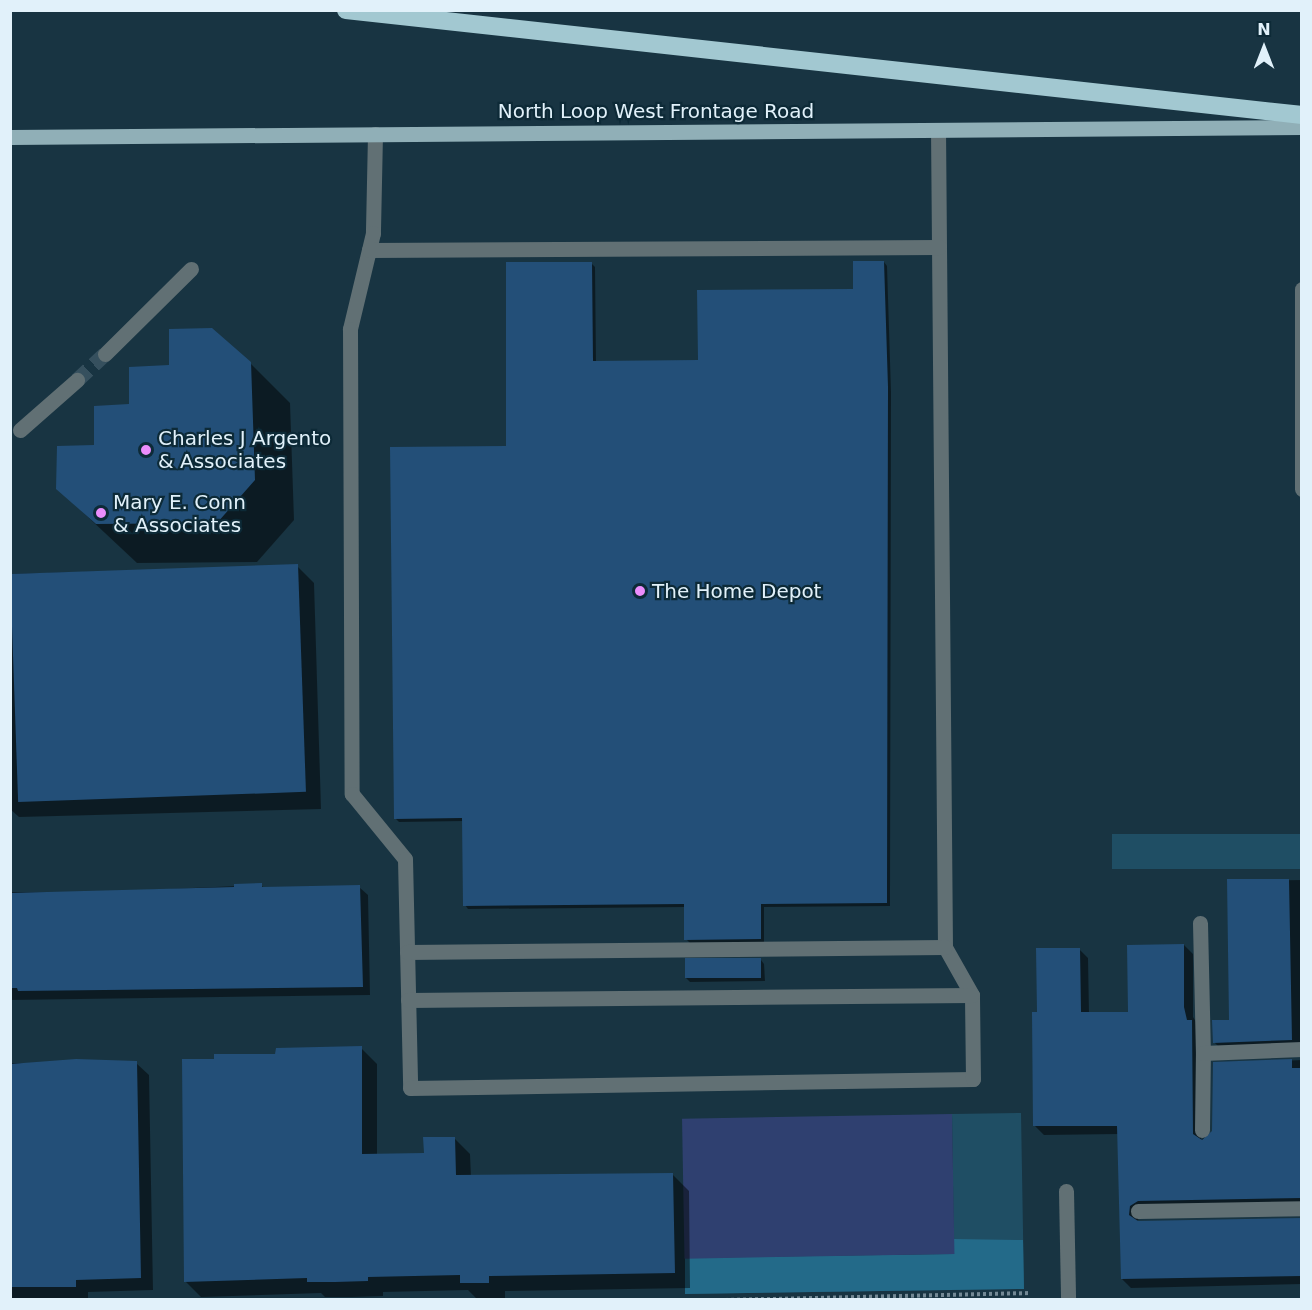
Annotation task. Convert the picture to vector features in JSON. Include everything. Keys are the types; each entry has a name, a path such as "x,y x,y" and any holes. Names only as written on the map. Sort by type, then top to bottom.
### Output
{"highway":[{"path":"346,10 1302,114"}],"main road":[{"name":"North Loop West Frontage Road","path":"10,137 1302,127"}],"lane":[{"path":"375,134 373,233 350,329 352,794 405,859 410,1088 973,1079 972,995 945,947 938,130"},
{"path":"369,250 939,247"},
{"path":"105,354 191,269"},
{"path":"1302,289 1302,489"},
{"path":"20,430 77,380"},
{"path":"1200,923 1202,1130"},
{"path":"407,952 945,947"},
{"path":"408,1000 972,995"},
{"path":"1203,1053 1302,1049"},
{"path":"1066,1191 1068,1299"},
{"path":"1138,1211 1302,1208"}],"path":[{"path":"725,1299 1030,1293"}],"shaded area":[{"path":"1112,834 1301,834 1301,869 1112,869"},
{"path":"1021,1113 1024,1289 685,1294 685,1258 954,1254 952,1114"},
{"path":"952,1114 954,1254 684,1259 682,1119"},
{"path":"954,1239 1023,1240 1024,1289 685,1294 685,1258 954,1254"}],"building":[{"name":"The Home Depot","path":"853,261 884,261 888,387 887,903 761,904 761,939 684,940 684,904 463,906 462,818 394,819 390,447 506,446 506,262 592,262 593,361 698,360 697,290 853,289"},
{"path":"212,328 251,362 255,480 217,523 96,524 56,489 57,446 94,445 94,406 129,404 129,367 169,365 169,329"},
{"path":"298,564 306,792 18,802 10,574"},
{"path":"1227,879 1289,879 1292,1040 1213,1043 1212,1020 1229,1020"},
{"path":"262,883 262,887 360,885 363,987 18,991 17,988 10,988 10,893 234,887 234,884"},
{"path":"1184,944 1184,1007 1187,1020 1192,1020 1193,1134 1202,1140 1212,1131 1213,1062 1292,1059 1292,1068 1302,1068 1302,1198 1138,1201 1130,1206 1129,1215 1138,1221 1302,1218 1302,1276 1121,1279 1117,1126 1033,1126 1032,1012 1037,1012 1036,948 1080,948 1081,1012 1128,1012 1127,945"},
{"path":"685,958 761,958 761,978 685,978"},
{"path":"362,1046 362,1154 424,1153 423,1137 455,1137 456,1175 673,1173 675,1273 489,1276 489,1283 460,1283 460,1275 368,1277 368,1281 335,1282 307,1282 307,1278 184,1282 182,1059 214,1059 214,1054 275,1054 276,1048"},
{"path":"76,1059 137,1061 141,1278 76,1280 76,1287 10,1287 10,1064"}],"tunnel":[{"path":"77,380 105,354"}],"place":[{"name":"Charles J Argento & Associates","path":"146,450"},
{"name":"Mary E. Conn & Associates","path":"101,513"},
{"name":"The Home Depot","path":"640,591"}]}
